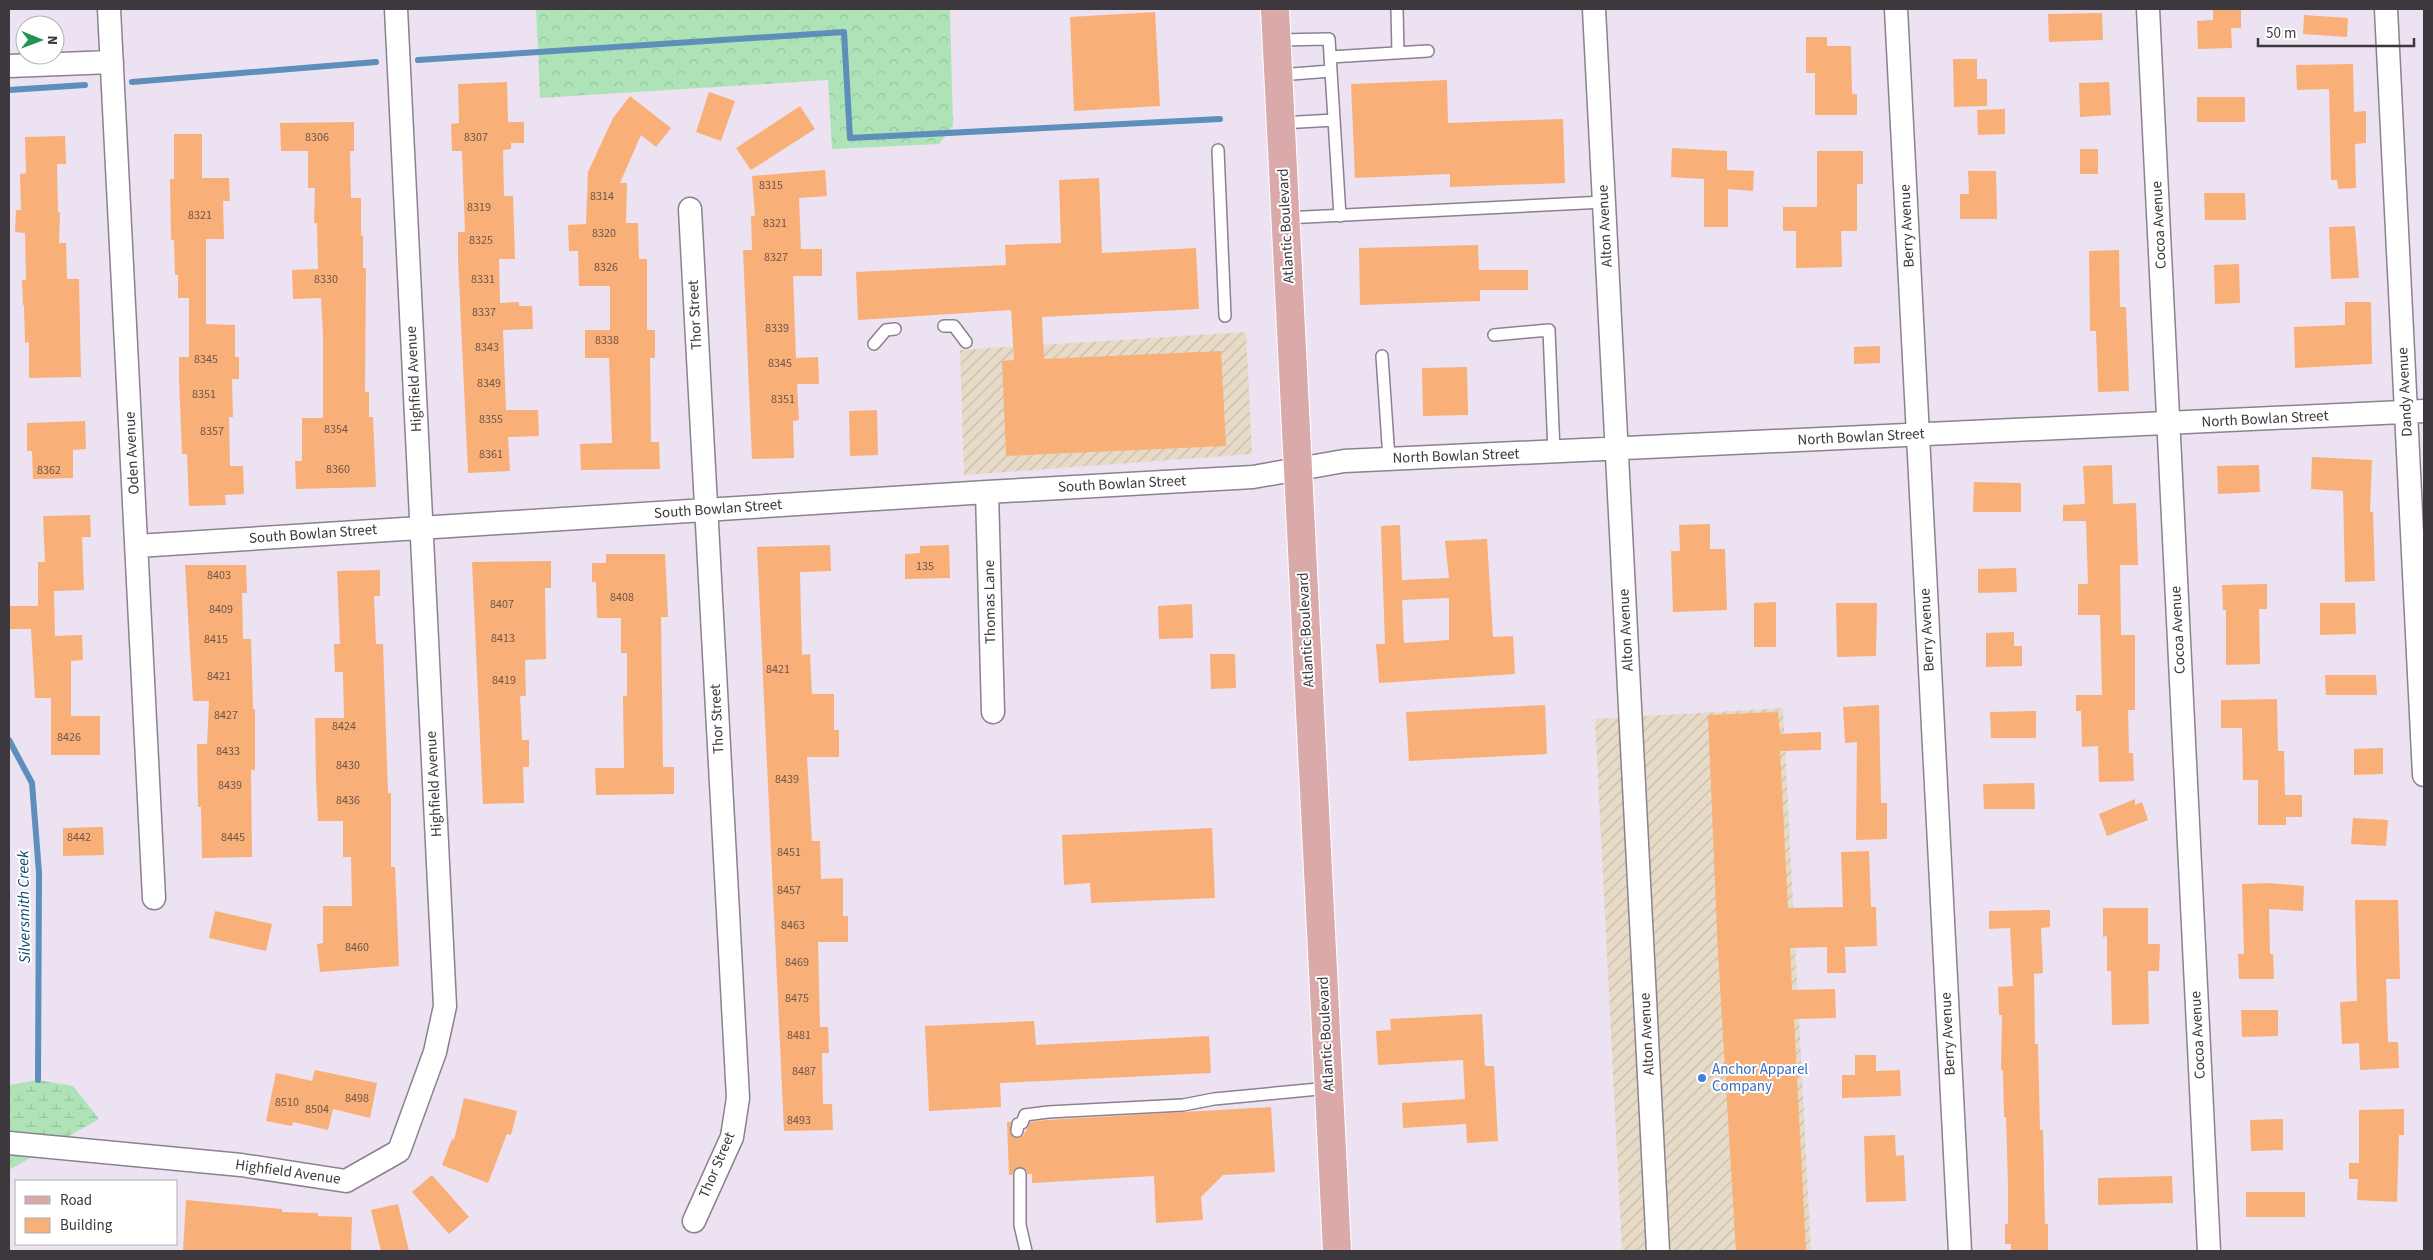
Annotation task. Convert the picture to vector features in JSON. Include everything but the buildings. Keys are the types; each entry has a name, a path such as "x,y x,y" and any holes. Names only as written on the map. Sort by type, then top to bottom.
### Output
{"main road":[{"name":"Atlantic Boulevard","path":"1275,9 1337,1251"}],"street":[{"name":"Oden Avenue","path":"109,9 154,898"},
{"name":"Highfield Avenue","path":"9,1143 241,1165 346,1181 399,1151 435,1052 445,1006 396,9"},
{"name":"Alton Avenue","path":"1594,9 1658,1251"},
{"name":"Berry Avenue","path":"1896,9 1960,1251"},
{"name":"Cocoa Avenue","path":"2148,9 2209,1251"},
{"name":"Dandy Avenue","path":"2386,9 2415,412 2424,775"},
{"path":"9,66 112,62"},
{"name":"Thor Street","path":"690,209 738,1098 732,1137 694,1220"},
{"name":"North Bowlan Street","path":"1298,470 1344,460 2415,412"},
{"name":"South Bowlan Street","path":"137,546 1253,477 1298,470"},
{"name":"Thomas Lane","path":"987,492 993,712"}],"lane":[{"path":"1397,9 1398,53"},
{"path":"1276,40 1329,39 1340,216"},
{"path":"1330,57 1428,51"},
{"path":"1279,75 1331,72"},
{"path":"1281,123 1334,120"},
{"path":"1218,150 1225,316"},
{"path":"1285,218 1604,202"},
{"path":"944,326 954,326 966,342"},
{"path":"874,344 886,330 895,329"},
{"path":"1494,334 1549,330 1554,452"},
{"path":"1382,356 1389,459"},
{"path":"1017,1131 1018,1124 1022,1123 1025,1115 1048,1112 1183,1105 1214,1099 1329,1088"},
{"path":"1020,1174 1020,1225 1026,1251"}],"shaded area":[{"path":"1246,332 1252,454 964,475 960,350"},
{"path":"1783,708 1811,1251 1622,1251 1595,719"}],"green space":[{"path":"536,9 950,9 953,126 939,144 832,149 828,80 540,98"},
{"path":"38,1080 73,1086 99,1119 9,1170 9,1085"}],"waterway":[{"path":"418,60 844,32 850,138 1220,119"},
{"path":"132,82 376,62"},
{"path":"9,90 85,85"},
{"name":"Silversmith Creek","path":"9,740 32,783 39,873 38,1080"}],"place":[{"name":"Anchor Apparel Company","path":"1702,1078"}]}
